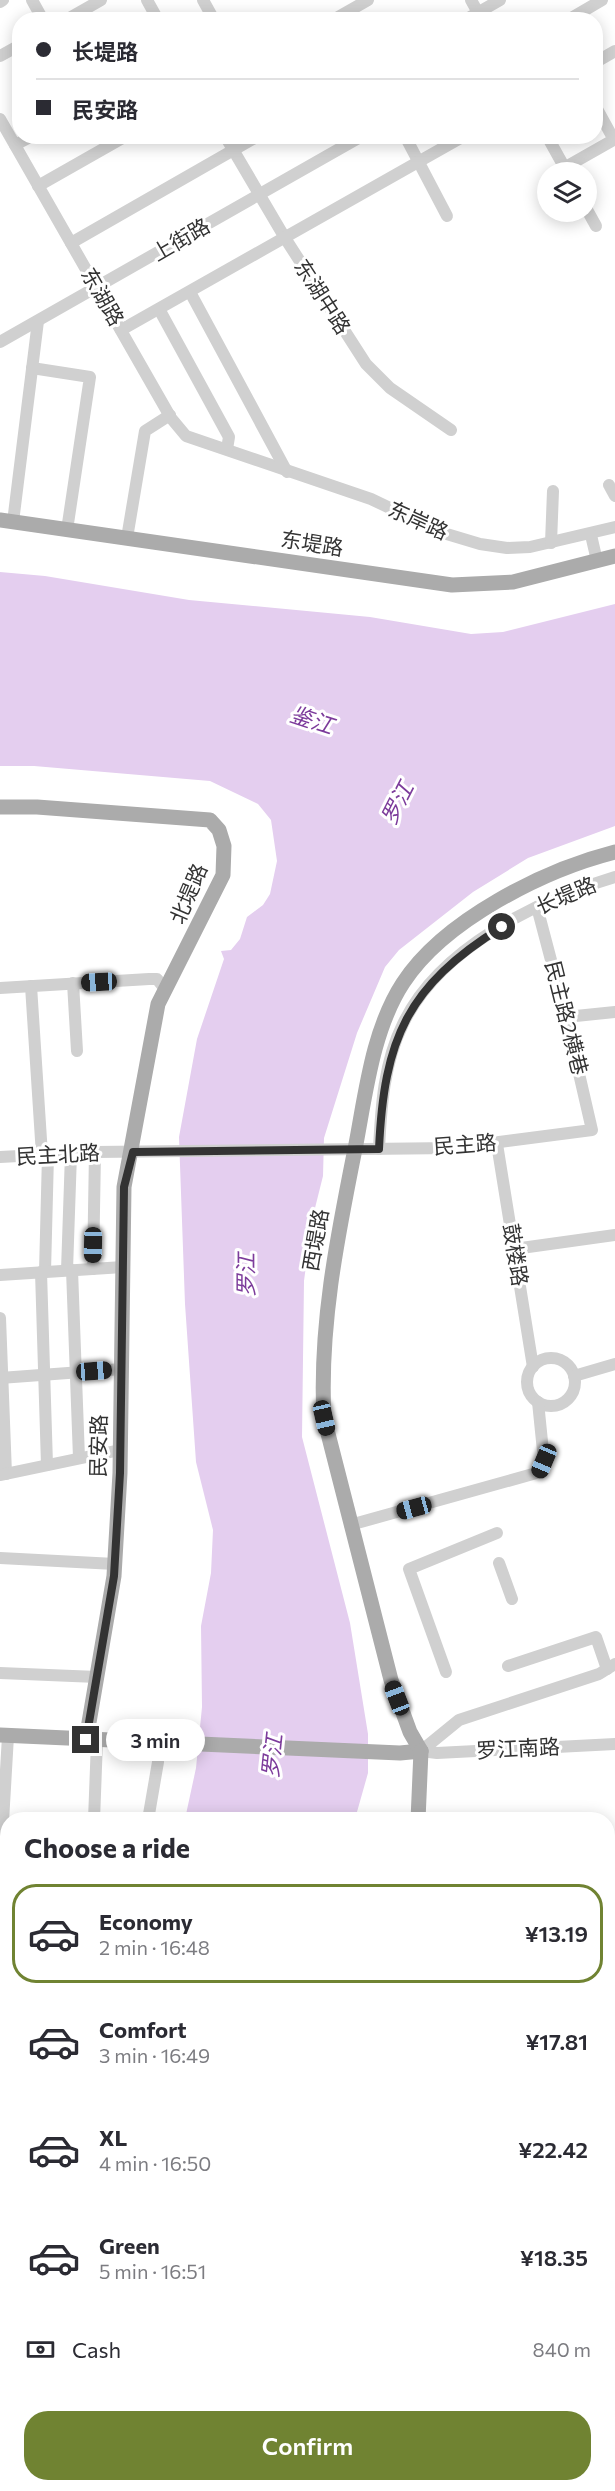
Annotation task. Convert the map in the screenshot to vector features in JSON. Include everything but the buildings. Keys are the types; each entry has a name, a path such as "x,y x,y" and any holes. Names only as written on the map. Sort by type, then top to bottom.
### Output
{"main road":[{"name":"东堤路","path":"4,524 127,538 452,585 513,582 615,556"},
{"name":"东堤路","path":"4,524 452,594 514,591 615,565"},
{"name":"北堤路","path":"3,810 37,807 214,822 225,854 223,875 174,974 161,984 152,1026 133,1152"},
{"name":"西堤路","path":"421,1751 410,1732 391,1680 324,1418 323,1390 330,1277 354,1150 382,1028 396,996 421,961 448,935 516,892 580,861 615,852"},
{"name":"民安路","path":"92,1740 97,1677 115,1564 122,1369 124,1187 133,1152"},
{"path":"4,1736 400,1753 421,1751 418,1812"}],"street":[{"path":"80,12 101,0"},
{"path":"348,12 368,0"},
{"path":"485,12 500,0"},
{"path":"582,12 602,0"},
{"name":"东湖路","path":"0,119 12,140"},
{"path":"578,162 614,139 603,119"},
{"path":"38,186 112,144"},
{"name":"东湖中路","path":"229,144 285,238 366,364 390,387 451,430"},
{"path":"71,243 245,144"},
{"name":"上街路","path":"0,342 348,144"},
{"path":"409,144 447,216"},
{"path":"121,330 450,144"},
{"path":"551,144 561,162"},
{"name":"东湖路","path":"15,145 170,415 186,436 226,449"},
{"path":"594,222 596,226"},
{"path":"190,292 287,472"},
{"path":"159,309 229,437 226,449"},
{"path":"4,524 32,368 38,321"},
{"path":"32,368 90,376 68,530"},
{"path":"127,538 143,438 149,428 170,415"},
{"name":"东岸路","path":"226,449 370,500 440,532 480,544 519,548 591,535 615,527"},
{"path":"551,543 553,490"},
{"path":"591,535 597,561"},
{"name":"长堤路","path":"379,1149 390,1060 402,1025 417,999 463,952 537,907 577,888 615,877"},
{"name":"民主路2横巷","path":"537,907 566,1017 592,1130"},
{"path":"73,983 77,1051"},
{"path":"0,988 73,983 161,984"},
{"path":"31,986 45,1155 43,1272 46,1465"},
{"path":"566,1017 615,1012"},
{"name":"民主路","path":"152,1151 337,1151 453,1148 592,1130"},
{"name":"鼓楼路","path":"497,1144 533,1367"},
{"name":"民主北路","path":"0,1157 152,1151"},
{"path":"93,1269 95,1152"},
{"path":"71,1154 69,1270 79,1458"},
{"path":"514,1248 615,1234"},
{"path":"0,1275 123,1267"},
{"path":"0,1318 3,1474 120,1450"},
{"path":"350,1525 540,1472 544,1461 538,1402 528,1388 528,1375 533,1367 545,1359 560,1360 566,1364 574,1376 573,1390 565,1401 552,1406 538,1402"},
{"path":"574,1376 615,1364"},
{"path":"1,1378 122,1369"},
{"path":"446,1672 409,1569 497,1533"},
{"path":"0,1558 115,1564"},
{"path":"499,1563 512,1599"},
{"path":"421,1751 459,1720 611,1667 596,1637 508,1666"},
{"path":"0,1673 97,1677"},
{"path":"2,1812 4,1736"},
{"name":"民安路","path":"92,1740 94,1812"},
{"name":"罗江南路","path":"421,1751 437,1754 615,1744"},
{"path":"149,1812 158,1762"}],"water":[{"path":"0,572 45,576 189,600 370,617 471,634 503,632 615,604 615,826 528,858 473,892 399,950 385,967 357,1033 324,1138 323,1176 312,1220 304,1281 302,1437 350,1623 368,1734 368,1773 357,1812 187,1812 196,1768 202,1707 201,1626 211,1573 213,1530 196,1462 185,1304 179,1137 197,1039 224,959 221,951 231,950 240,939 247,917 263,905 270,894 277,861 271,820 258,804 210,781 34,766 0,766"}],"route":[{"path":"86,1740 114,1576 120,1473 124,1187 133,1152 379,1149 390,1060 396,1039 410,1009 427,987 463,952 502,927"}],"water label":[{"name":"鉴江","path":"312,720"},
{"name":"罗江","path":"397,803"},
{"name":"罗江","path":"246,1275"},
{"name":"罗江","path":"272,1756"}]}
